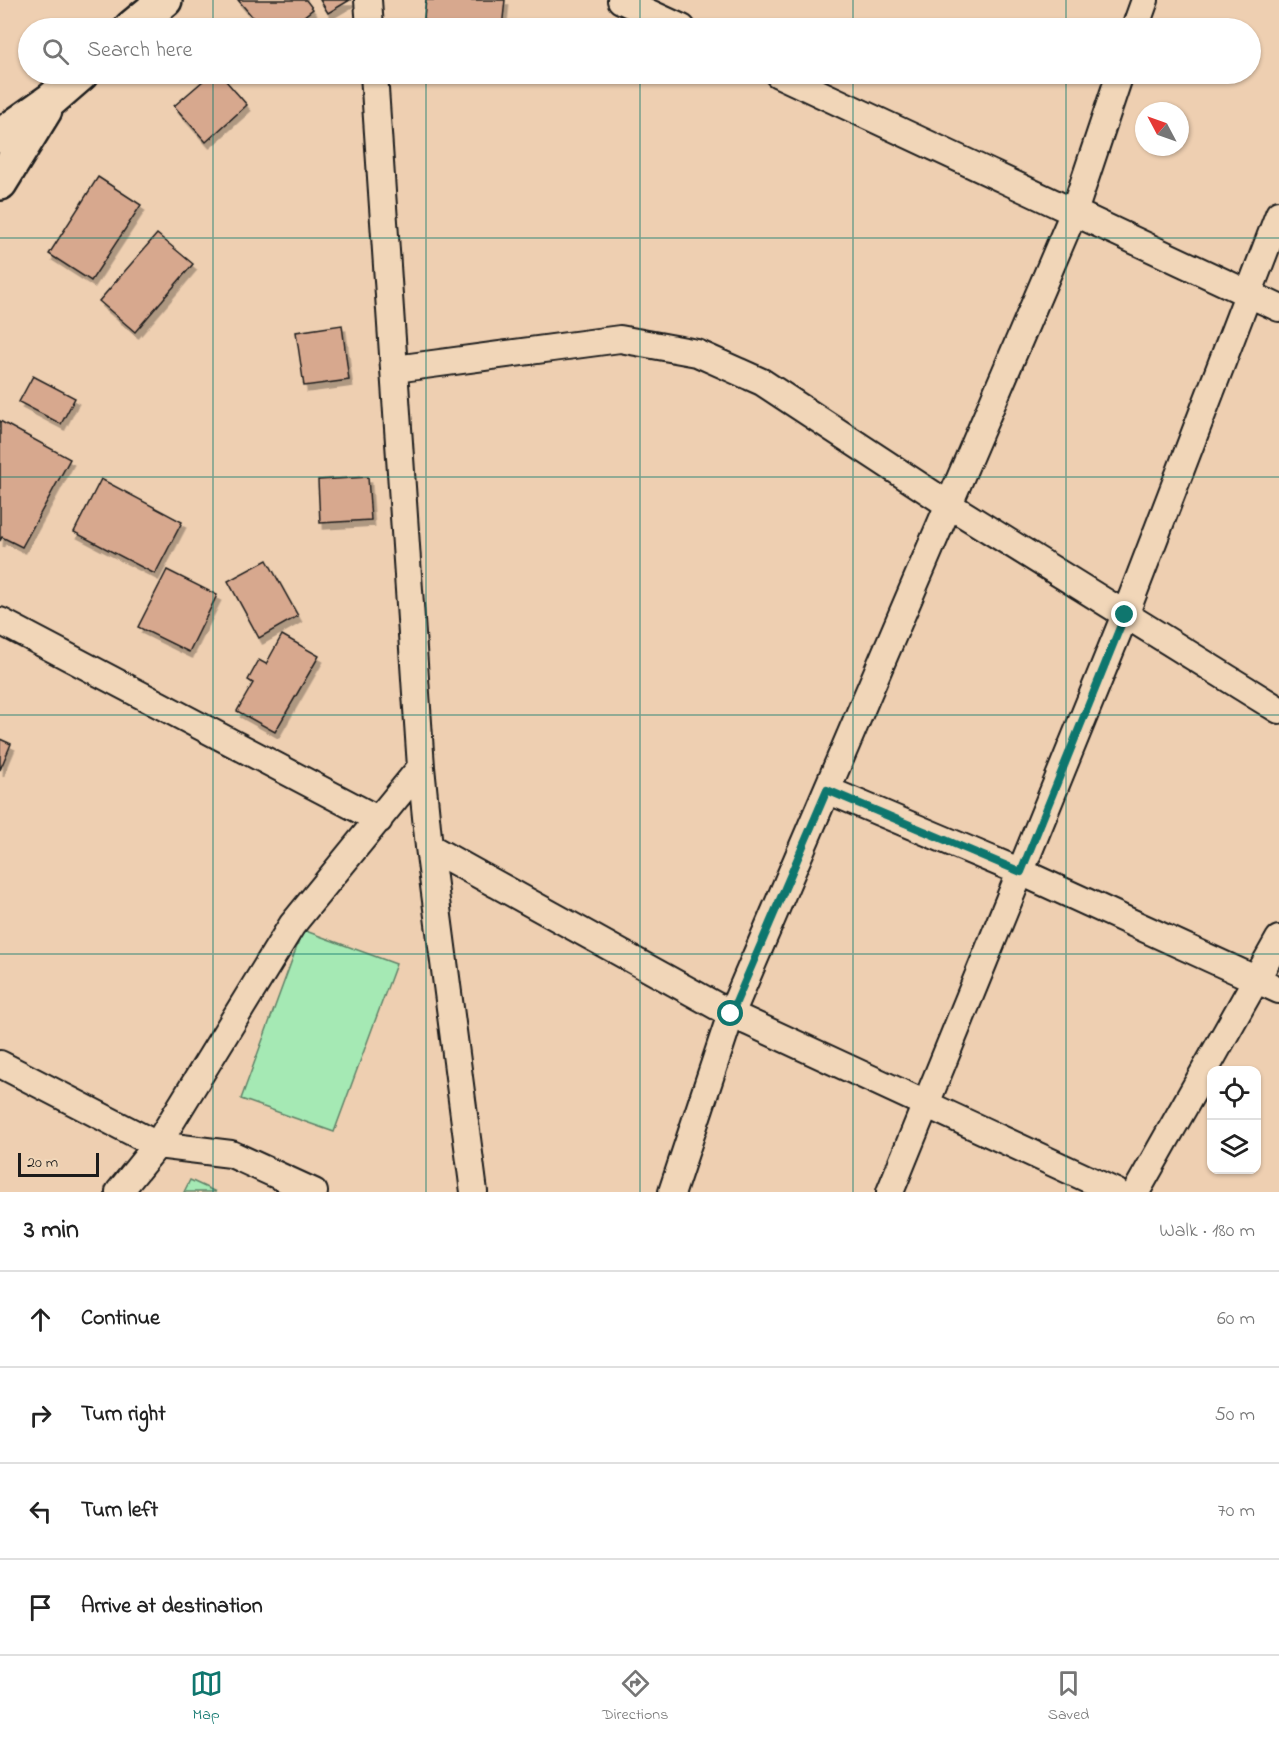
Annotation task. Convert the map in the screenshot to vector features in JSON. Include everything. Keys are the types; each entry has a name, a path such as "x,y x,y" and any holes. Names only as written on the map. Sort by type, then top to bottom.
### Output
{"main road":[{"path":"143,18 165,0"},
{"path":"0,136 69,84"},
{"path":"0,183 51,100"}],"street":[{"path":"368,0 369,18"},
{"path":"621,0 660,18"},
{"path":"1139,18 1145,0"},
{"path":"375,84 421,767 429,847 474,1192"},
{"path":"799,84 1279,308"},
{"path":"672,1192 731,1014 1074,212 1117,84"},
{"path":"890,1192 1125,615 1279,214"},
{"path":"395,369 620,339 697,354 762,382 949,506 1279,710"},
{"path":"0,621 379,820"},
{"path":"119,1192 156,1145 292,925 421,767"},
{"path":"827,790 1021,872 1279,990"},
{"path":"429,847 731,1014 1116,1192"},
{"path":"1136,1192 1279,939"},
{"path":"0,1065 156,1145 231,1154 314,1192"}],"green space":[{"path":"303,930 396,964 334,1132 241,1099"},
{"path":"190,1180 216,1192 184,1192"}],"building":[{"path":"238,0 306,0 313,9 302,18 253,18"},
{"path":"320,0 350,0 328,13"},
{"path":"426,0 505,0 503,18 424,18"},
{"path":"199,84 229,84 247,105 206,142 174,106"},
{"path":"98,177 141,205 91,281 49,254"},
{"path":"157,234 193,264 135,332 99,301"},
{"path":"342,325 349,380 304,386 296,332"},
{"path":"33,376 75,398 61,424 19,402"},
{"path":"0,421 70,459 22,547 2,537 0,541"},
{"path":"368,477 371,520 320,523 318,480"},
{"path":"101,479 182,522 155,574 74,532"},
{"path":"267,560 298,616 259,638 228,581"},
{"path":"167,570 217,595 189,652 138,627"},
{"path":"282,635 319,656 275,732 237,711 253,683 248,680 259,660 266,664"},
{"path":"0,739 11,744 0,770"}],"route":[{"path":"731,1014 827,790 1021,872 1125,615"}]}
